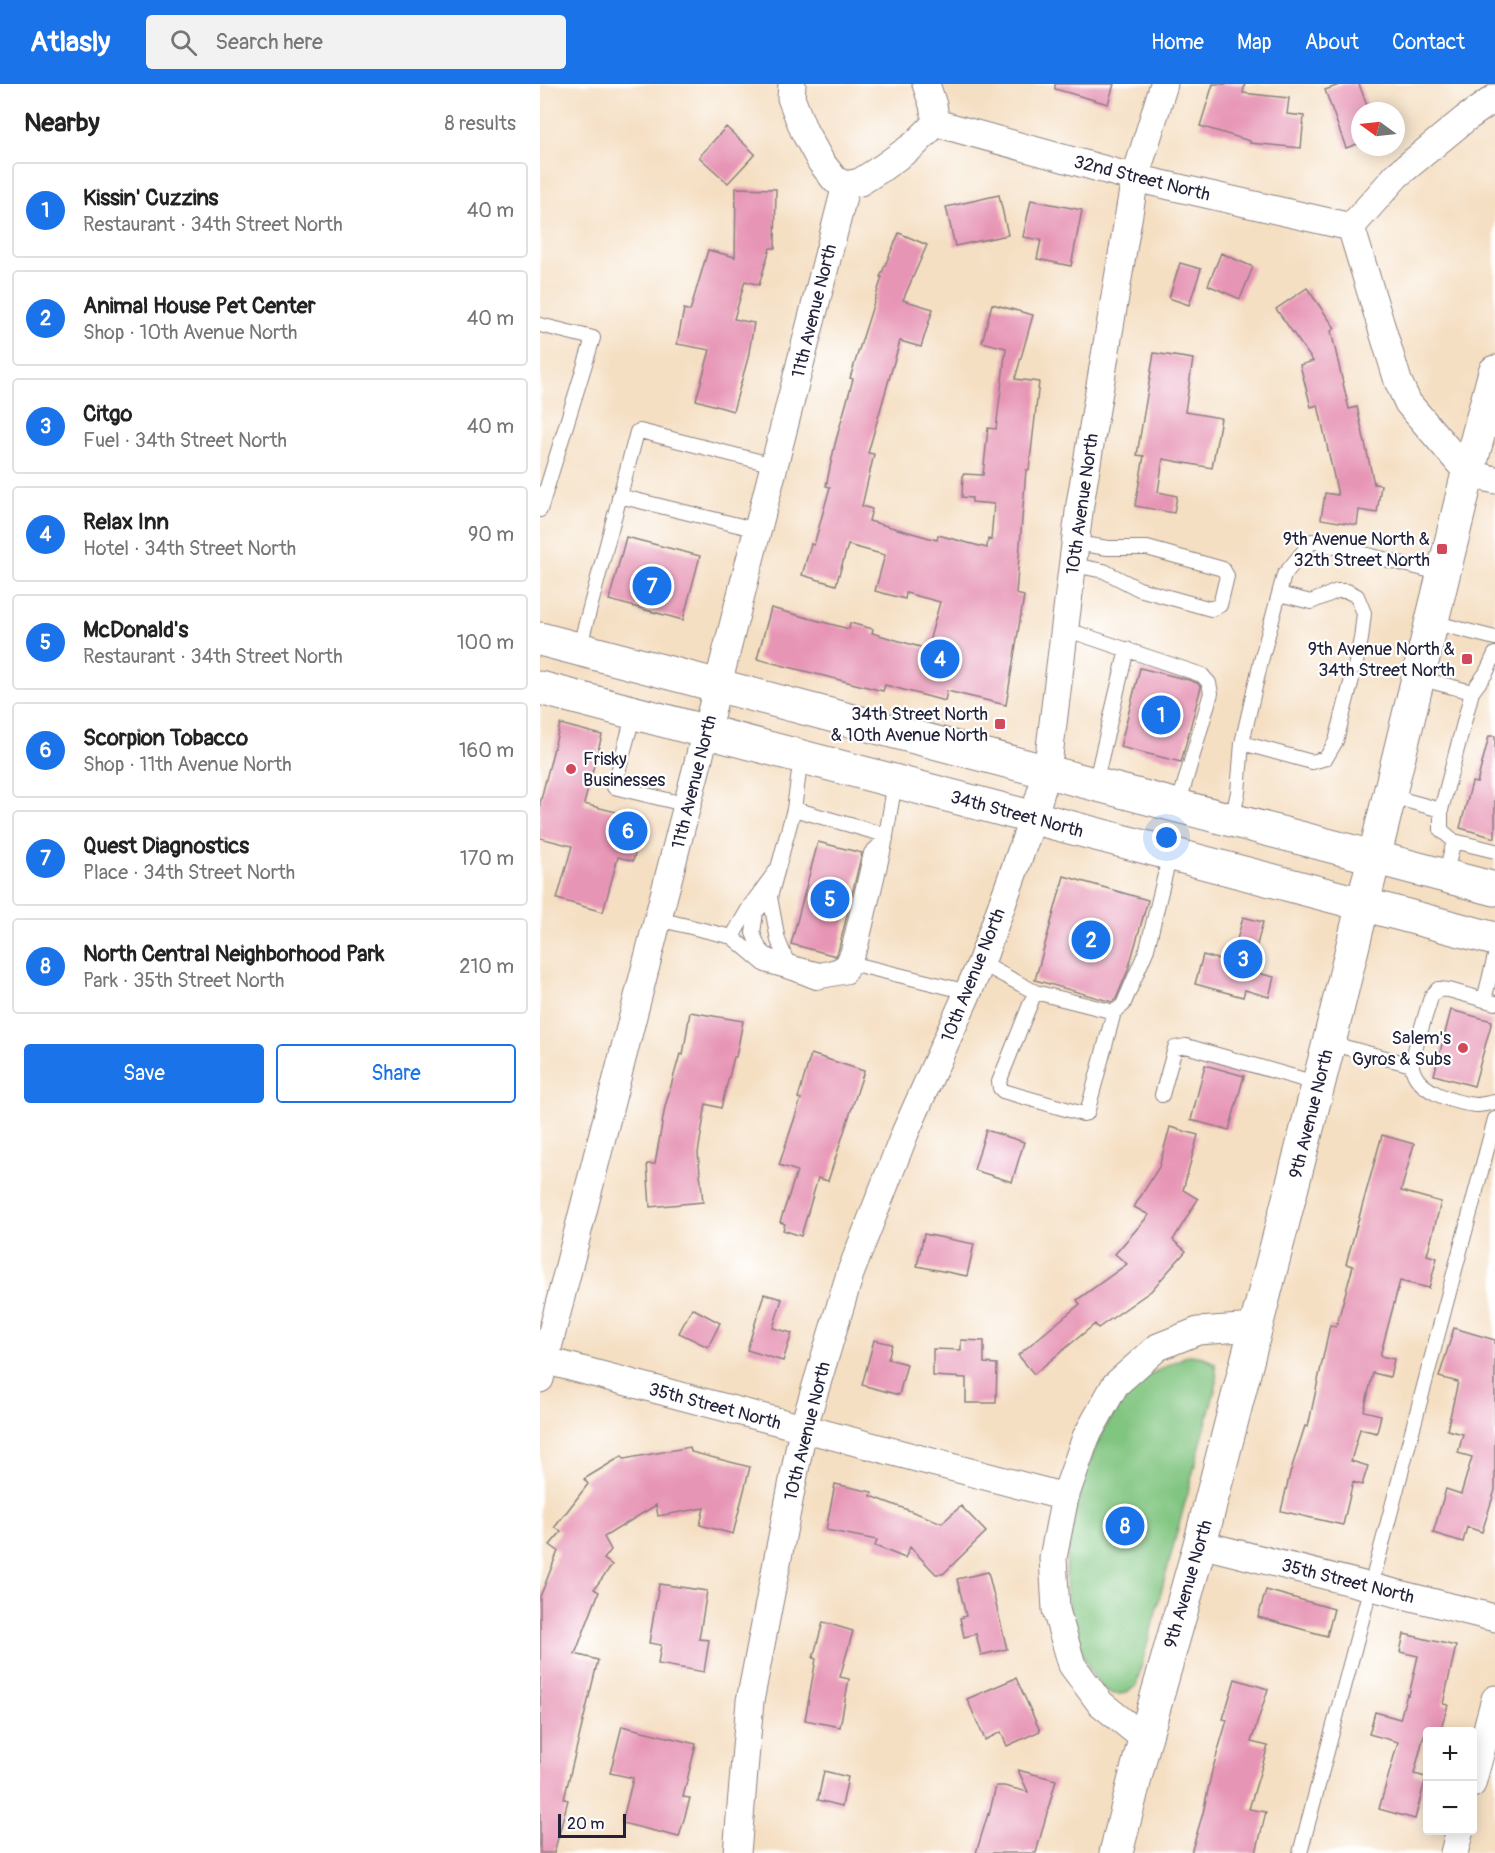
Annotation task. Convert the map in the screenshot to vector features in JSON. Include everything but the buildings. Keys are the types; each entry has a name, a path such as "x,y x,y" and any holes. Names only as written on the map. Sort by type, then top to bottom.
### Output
{"main road":[{"name":"9th Avenue North","path":"1116,1853 1145,1739 1200,1545 1256,1327 1364,905 1444,574 1482,477 1495,372"},
{"path":"540,639 1495,889"},
{"name":"34th Street North","path":"540,688 1495,939"}],"street":[{"path":"792,84 791,98 804,131 821,162 835,180 846,185 860,182 882,168 914,145 936,123 926,84"},
{"name":"10th Avenue North","path":"737,1853 750,1701 803,1429 850,1274 905,1132 981,963 1047,772 1080,504 1135,178 1164,84"},
{"path":"1482,477 1408,403 1398,381 1351,227 1397,175 1465,119 1495,98"},
{"name":"32nd Street North","path":"936,123 1135,178 1351,227"},
{"name":"11th Avenue North","path":"542,1366 846,185"},
{"path":"1145,1739 1100,1703 1072,1665 1056,1610 1053,1558 1065,1497 1086,1437 1115,1385 1158,1347 1198,1331 1256,1327"},
{"name":"35th Street North","path":"542,1366 803,1429 1065,1497"},
{"name":"35th Street North","path":"1200,1545 1495,1618"},
{"path":"1474,1781 1495,1700"},
{"path":"1454,1853 1459,1835"}],"lane":[{"path":"540,326 593,338 540,510"},
{"path":"579,649 637,432 640,430 774,465"},
{"path":"619,496 758,530"},
{"path":"1232,820 1238,792 1242,742 1284,575 1312,541 1444,574"},
{"path":"1147,548 1223,569 1227,576 1220,605 1211,609 1138,589 1074,554 1108,549 1147,548"},
{"path":"1242,742 1312,762 1326,758 1336,741 1354,673 1364,613 1357,596 1347,591 1337,591 1311,602 1279,594"},
{"path":"1432,622 1495,638"},
{"path":"1065,628 1202,675 1209,683 1211,693 1178,806"},
{"path":"1095,784 1127,650"},
{"path":"1495,654 1486,673 1472,692 1441,810 1441,830 1454,841 1495,851"},
{"path":"1418,678 1472,692"},
{"path":"634,713 614,787 688,804"},
{"path":"787,962 778,940 770,897 794,809 801,757"},
{"path":"658,919 732,937 765,965 816,982 849,976 861,946 895,782"},
{"path":"1390,796 1441,810"},
{"path":"794,809 885,837"},
{"path":"770,897 756,912 753,933 759,948 765,954 787,962 820,970 836,966 843,962 848,951 872,853 885,837"},
{"path":"1445,875 1454,841"},
{"path":"1035,992 999,1082 1000,1088 1003,1091 1083,1114 1087,1113 1114,1012 1123,1005 1147,949 1170,854"},
{"path":"732,937 750,906 778,868"},
{"path":"1495,956 1489,1001 1438,989 1431,997 1412,1065 1423,1086 1442,1097 1478,1105 1495,1102"},
{"path":"981,963 1035,992 1114,1012"},
{"path":"854,964 968,993"},
{"path":"1329,1042 1412,1065"},
{"path":"1162,1095 1175,1048 1186,1046 1318,1084"},
{"path":"1300,1853 1495,1119"}],"green space":[{"path":"1189,1355 1204,1357 1215,1364 1217,1382 1136,1686 1123,1693 1115,1694 1105,1690 1089,1668 1072,1621 1067,1596 1066,1571 1074,1515 1095,1449 1113,1415 1152,1374"}],"place":[{"name":"9th Avenue North & 32th Street North","path":"1442,549"},
{"name":"Quest Diagnostics","path":"652,586"},
{"name":"Relax Inn","path":"940,659"},
{"name":"9th Avenue North & 34th Street North","path":"1467,659"},
{"name":"Kissin' Cuzzins","path":"1161,715"},
{"name":"34th Street North & 10th Avenue North","path":"1000,724"},
{"name":"Frisky Businesses","path":"571,769"},
{"name":"Scorpion Tobacco","path":"628,831"},
{"name":"McDonald's","path":"830,899"},
{"name":"Animal House Pet Center","path":"1091,940"},
{"name":"Citgo","path":"1243,959"},
{"name":"Salem's Gyros & Subs","path":"1463,1048"},
{"name":"North Central Neighborhood Park","path":"1125,1526"}]}
